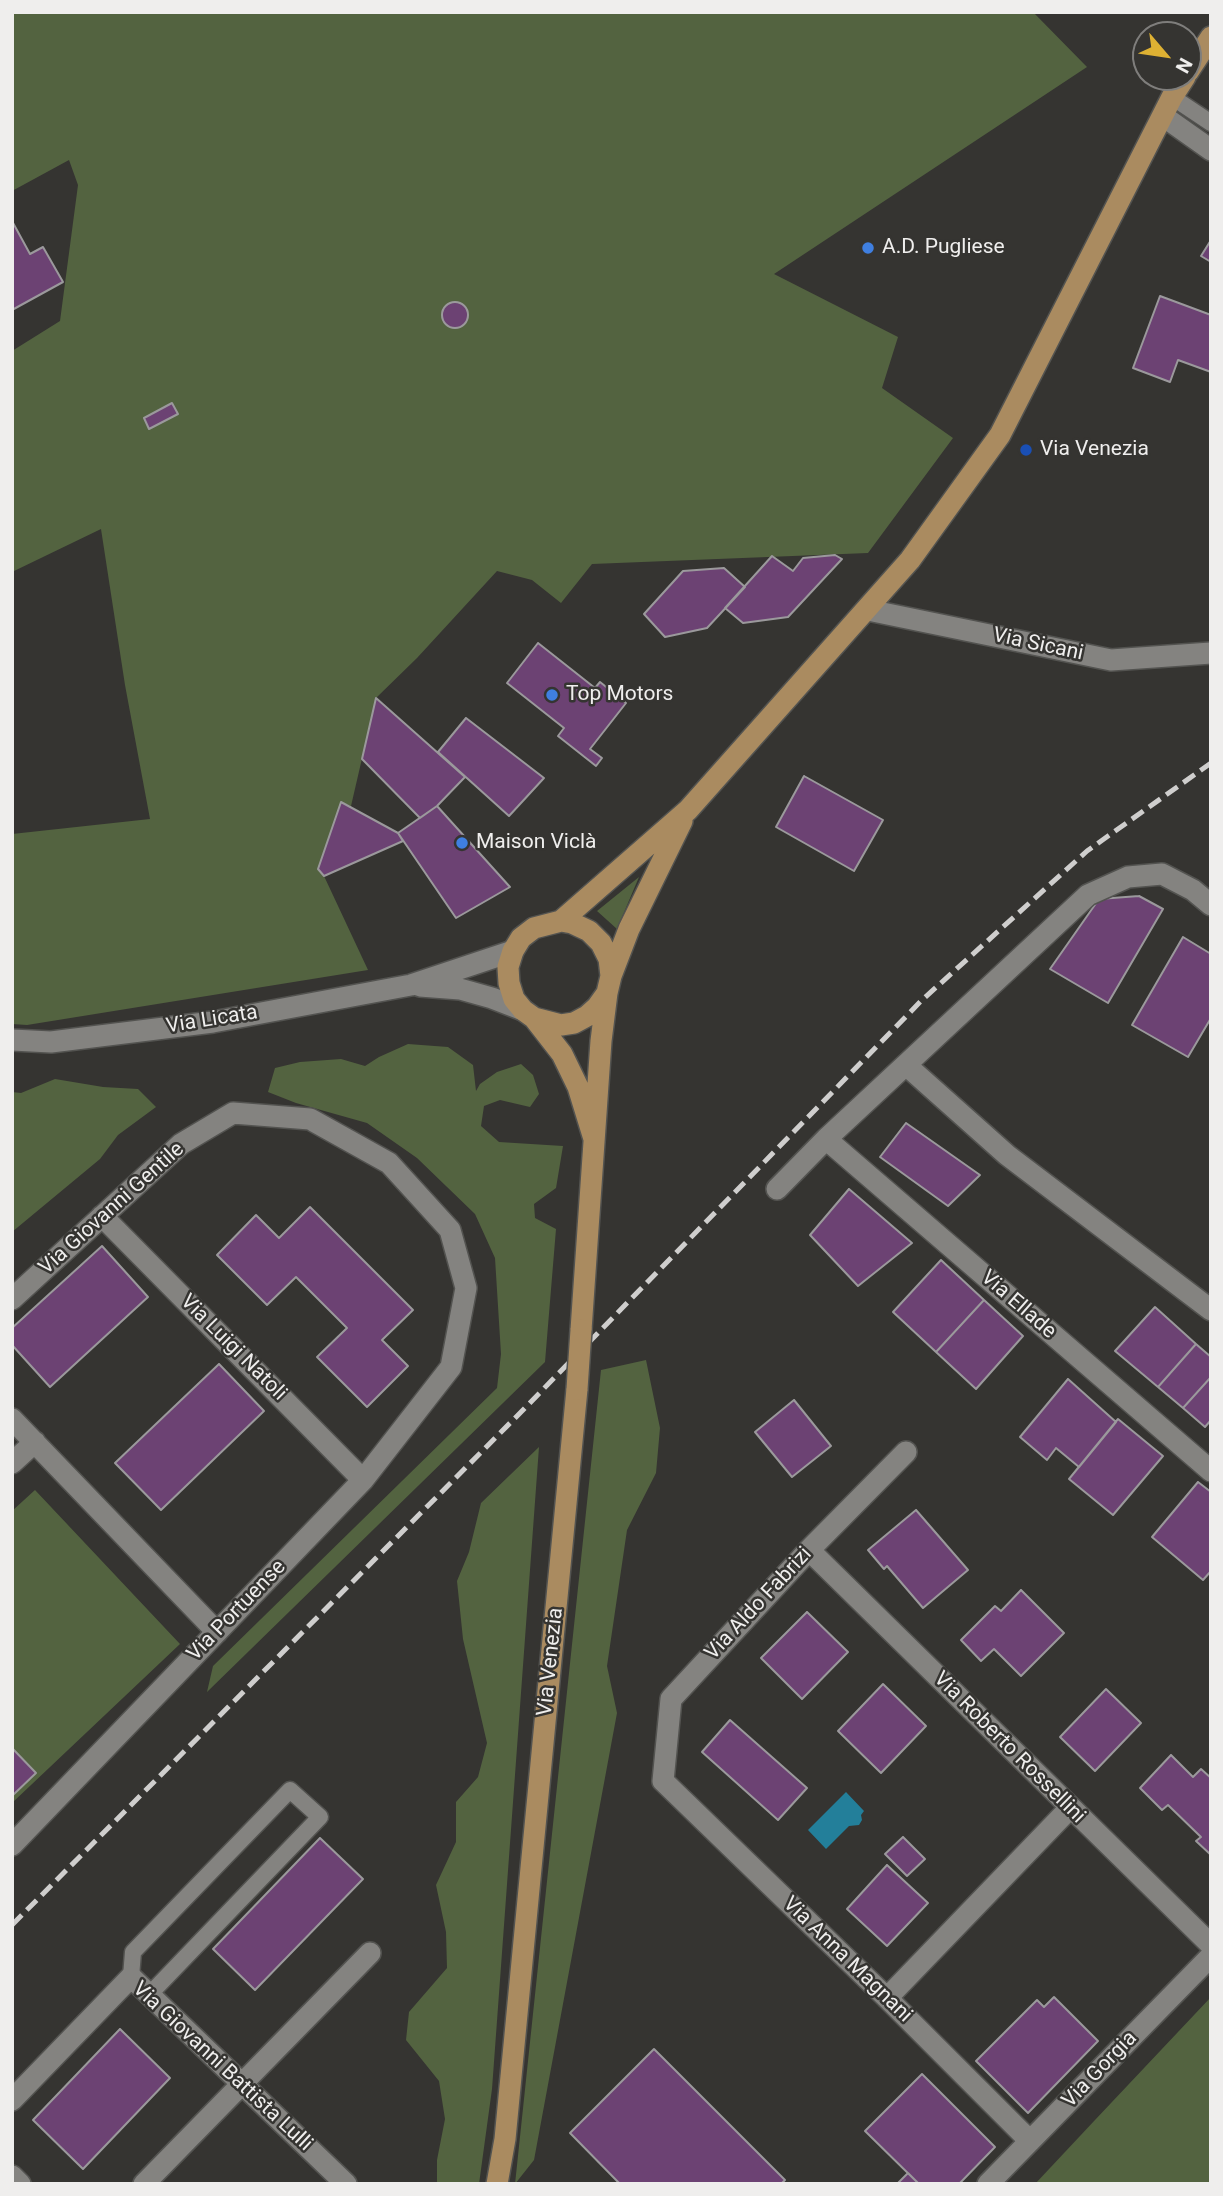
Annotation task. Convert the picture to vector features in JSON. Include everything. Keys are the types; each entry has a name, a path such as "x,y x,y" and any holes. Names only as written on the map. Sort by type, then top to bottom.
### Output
{"main road":[{"path":"561,921 688,810 910,560 1000,435 1177,91"},
{"path":"528,1014 561,1025 574,1023 597,1007 609,984 629,929 688,810"},
{"path":"594,1139 578,1087 562,1054 514,999 508,967 521,938 534,928 561,921 589,931 601,943 609,959 609,984"},
{"name":"Via Venezia","path":"497,2184 506,2125 577,1389 594,1139 609,984"}],"street":[{"path":"1167,107 1211,150"},
{"name":"Via Sicani","path":"868,610 1111,660 1211,653"},
{"path":"776,1189 1088,895 1128,877 1162,874 1193,890 1211,905"},
{"path":"411,985 513,951"},
{"path":"411,985 460,989 492,998 528,1014"},
{"name":"Via Licata","path":"12,1040 51,1042 213,1022 411,985"},
{"path":"906,1065 1007,1155 1211,1310"},
{"name":"Via Giovanni Gentile","path":"12,1299 181,1144 233,1113 310,1119 389,1163 450,1230 466,1288 451,1367"},
{"name":"Via Ellade","path":"826,1139 1211,1471"},
{"name":"Via Luigi Natoli","path":"102,1216 363,1479"},
{"name":"Via Portuense","path":"12,1845 363,1479 451,1367"},
{"path":"12,1419 217,1632"},
{"path":"12,1463 35,1442"},
{"name":"Via Aldo Fabrizi","path":"663,1781 671,1699 809,1550 906,1452"},
{"name":"Via Roberto Rossellini","path":"809,1550 1211,1945"},
{"name":"Via Anna Magnani","path":"663,1781 1030,2141"},
{"path":"887,1998 1070,1808"},
{"path":"144,2184 370,1953"},
{"name":"Via Gorgia","path":"988,2184 1211,1956"},
{"name":"Via Giovanni Battista Lulli","path":"12,2100 131,1978 346,2184"},
{"path":"12,2176 20,2184"}],"lane":[{"path":"1167,107 1211,123"},
{"path":"131,1978 133,1952 290,1790 320,1817 149,1995"}],"green space":[{"path":"12,12 1033,12 1087,67 774,274 898,337 882,388 953,438 868,553 592,564 561,603 532,580 497,571 376,698 351,806 341,802 318,869 324,876 368,970 27,1025 12,1024 12,834 150,819 125,685 101,529 12,572 12,351 60,321 78,185 69,160 12,191"},
{"path":"639,877 617,929 597,911"},
{"path":"408,1044 448,1047 473,1065 476,1091 480,1084 497,1072 521,1064 533,1075 539,1094 530,1107 500,1100 484,1106 481,1126 499,1142 563,1146 556,1188 534,1204 535,1218 556,1229 545,1362 207,1692 213,1666 497,1388 501,1354 495,1258 475,1214 417,1158 367,1123 296,1103 268,1092 275,1068 300,1062 341,1059 365,1066"},
{"path":"55,1079 103,1087 138,1089 156,1107 118,1135 100,1159 12,1232 12,1092 21,1093"},
{"path":"646,1360 660,1428 656,1473 627,1530 607,1666 617,1713 534,2160 515,2184 601,1370"},
{"path":"539,1447 492,2089 479,2184 437,2184 437,2160 445,2119 439,2081 406,2040 409,2012 447,1968 446,1932 436,1885 456,1842 456,1802 478,1777 487,1743 463,1639 457,1581 469,1552 481,1503"},
{"path":"35,1490 180,1644 12,1803 12,1796 36,1773 12,1748 12,1511"},
{"path":"1211,1997 1211,2184 1035,2184 1095,2120"}],"water":[{"path":"846,1792 864,1811 862,1820 859,1825 849,1826 826,1849 808,1830"}],"building":[{"path":"12,221 30,254 43,247 63,282 12,310"},
{"path":"1211,240 1211,262 1201,256"},
{"path":"1160,296 1211,315 1211,372 1178,360 1170,382 1133,368"},
{"path":"455,302 464,306 468,315 464,324 455,328 446,324 442,315 446,306"},
{"path":"172,403 178,414 149,429 144,418"},
{"path":"835,555 842,559 788,617 743,623 725,608 772,556 793,571 803,558"},
{"path":"724,568 745,587 707,628 665,637 644,614 683,571"},
{"path":"538,643 595,688 600,682 626,703 590,749 602,758 596,766 558,736 564,728 507,683"},
{"path":"376,698 465,777 437,806 420,818 362,759"},
{"path":"466,718 544,778 509,816 438,752"},
{"path":"804,776 883,820 854,871 776,827"},
{"path":"341,802 398,833 403,841 324,876 318,869"},
{"path":"437,806 510,887 456,918 398,833"},
{"path":"1139,896 1163,909 1108,1003 1050,969 1099,899"},
{"path":"1183,937 1211,954 1211,1018 1188,1057 1132,1025"},
{"path":"906,1123 980,1175 948,1206 880,1157"},
{"path":"849,1189 912,1243 858,1286 810,1235"},
{"path":"310,1207 413,1310 382,1340 408,1366 367,1407 317,1357 347,1328 296,1277 267,1305 217,1255 256,1215 279,1238"},
{"path":"102,1246 148,1297 50,1387 12,1345 12,1328"},
{"path":"941,1260 984,1300 936,1352 893,1312"},
{"path":"984,1300 1023,1336 976,1389 936,1352"},
{"path":"1155,1307 1196,1344 1158,1387 1115,1351"},
{"path":"1196,1344 1211,1357 1211,1377 1183,1408 1158,1387"},
{"path":"219,1364 264,1411 161,1510 115,1463"},
{"path":"1211,1377 1211,1420 1205,1427 1183,1408"},
{"path":"1068,1379 1116,1422 1079,1467 1056,1448 1047,1460 1020,1437"},
{"path":"794,1400 831,1446 792,1477 755,1432"},
{"path":"1118,1419 1163,1456 1113,1515 1069,1479"},
{"path":"1198,1482 1211,1492 1211,1571 1203,1580 1152,1537"},
{"path":"916,1510 968,1570 923,1608 887,1566 884,1569 868,1550"},
{"path":"1021,1590 1064,1633 1021,1676 994,1649 981,1661 961,1640 995,1606 1001,1611"},
{"path":"807,1612 848,1652 802,1699 761,1658"},
{"path":"883,1684 926,1726 881,1773 838,1731"},
{"path":"1106,1689 1141,1723 1095,1771 1060,1737"},
{"path":"730,1720 807,1788 778,1820 702,1752"},
{"path":"12,1748 36,1773 12,1796"},
{"path":"1171,1755 1193,1777 1201,1769 1211,1778 1211,1855 1196,1841 1201,1837 1168,1805 1162,1810 1140,1788"},
{"path":"903,1837 925,1859 907,1876 885,1854"},
{"path":"320,1838 363,1879 255,1990 213,1949"},
{"path":"887,1865 928,1903 887,1946 847,1909"},
{"path":"1054,1997 1098,2041 1028,2113 976,2061 1037,2000 1044,2007"},
{"path":"120,2029 170,2078 83,2169 33,2120"},
{"path":"654,2049 785,2180 781,2184 620,2184 570,2133"},
{"path":"922,2074 995,2147 959,2184 919,2184 865,2131"},
{"path":"908,2173 919,2184 897,2184"}],"railway":[{"path":"12,1925 522,1411 921,1001 1087,851 1211,763"}],"place":[{"name":"A.D. Pugliese","path":"868,248"},
{"name":"Via Venezia","path":"1026,450"},
{"name":"Top Motors","path":"552,695"},
{"name":"Maison Viclà","path":"462,843"}]}
